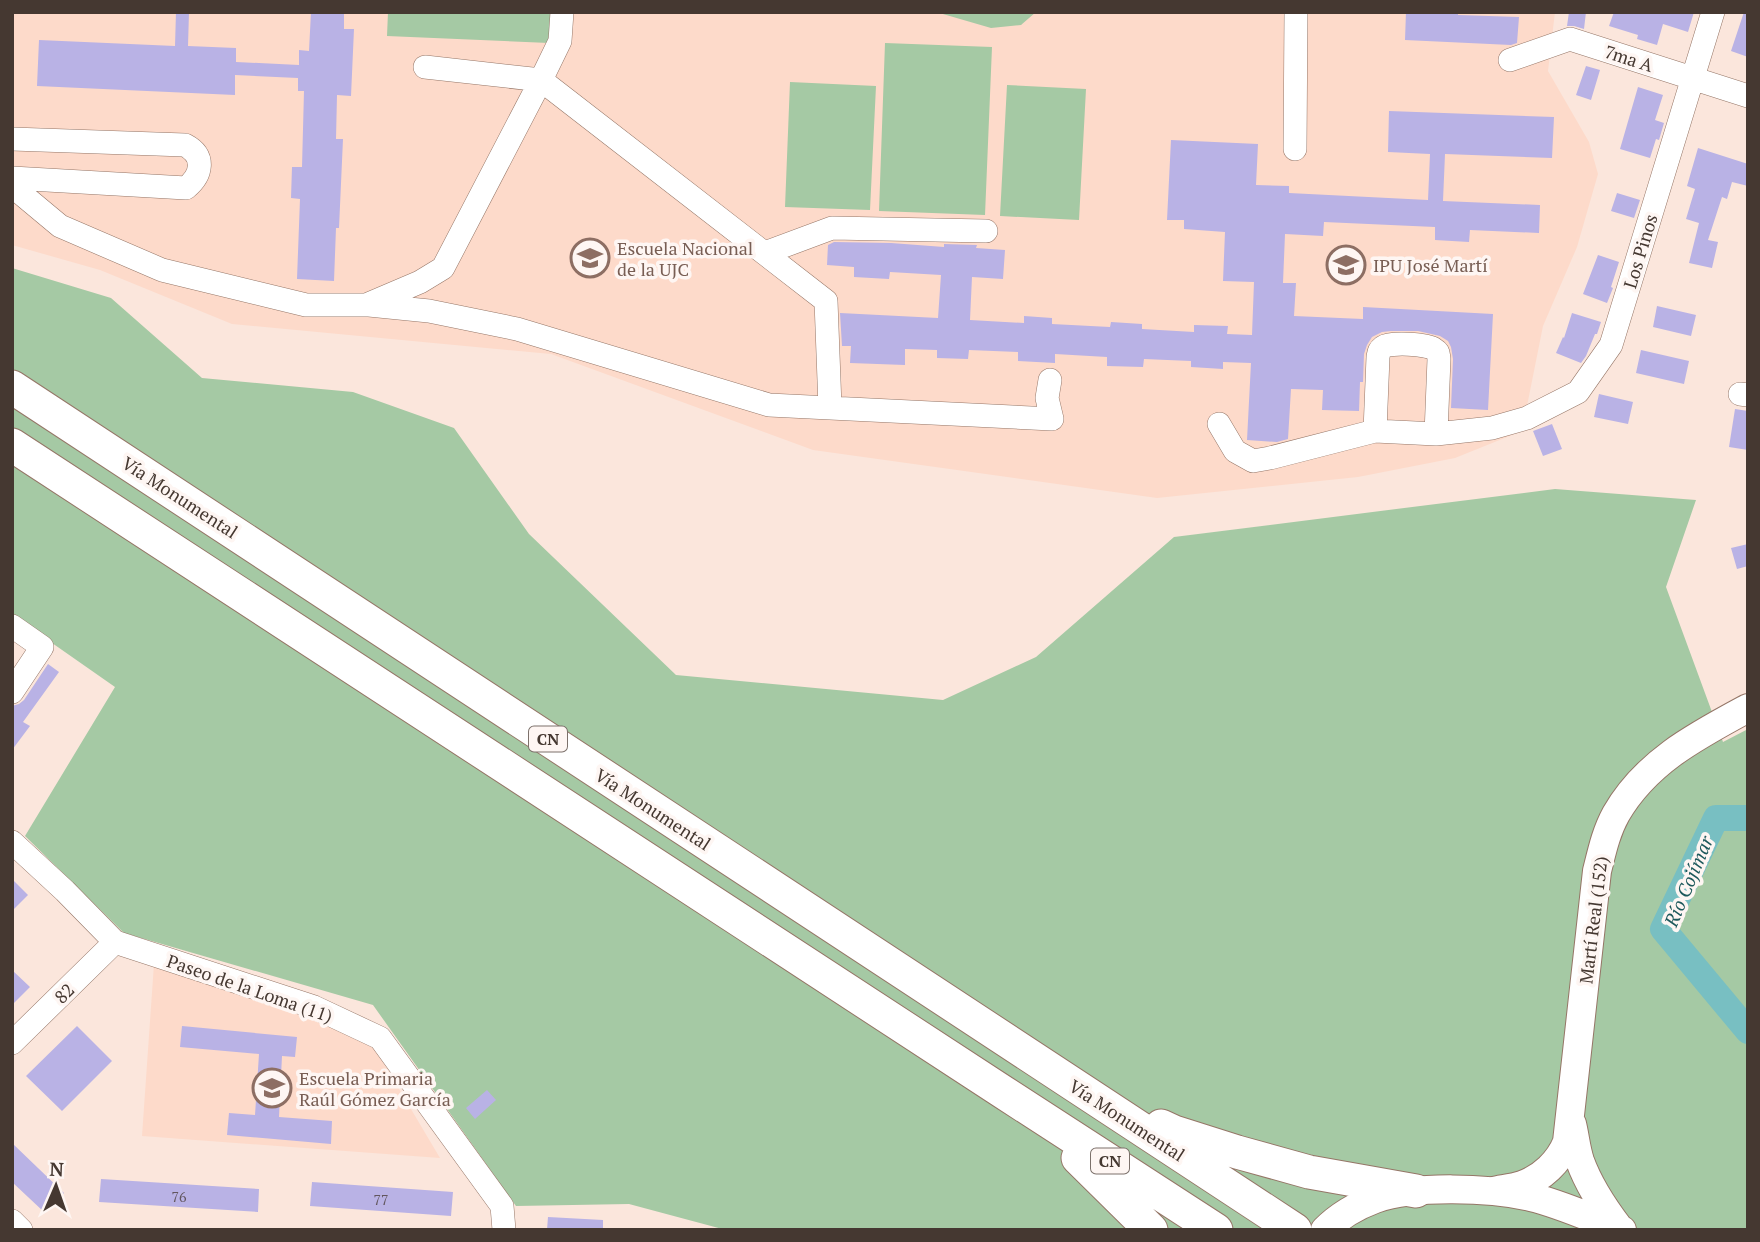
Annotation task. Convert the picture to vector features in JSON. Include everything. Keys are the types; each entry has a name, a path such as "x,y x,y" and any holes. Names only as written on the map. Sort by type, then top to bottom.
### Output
{"highway":[{"name":"Vía Monumental","path":"12,387 1295,1230"},
{"name":"CN","path":"12,445 1216,1230"},
{"path":"1084,1091 1174,1132 1237,1152 1309,1172 1416,1191"},
{"path":"1003,1092 1081,1160 1151,1230"}],"main road":[{"name":"Martí Real (152)","path":"1493,1191 1522,1185 1537,1177 1562,1155 1567,1142 1597,870 1615,815 1639,782 1663,758 1696,736 1748,708"},
{"name":"Martí Real (152)","path":"1571,1116 1580,1160 1590,1184 1602,1207 1621,1229"},
{"path":"1325,1230 1351,1209 1378,1198 1416,1191 1493,1191 1530,1197 1565,1207 1621,1229"}],"street":[{"path":"366,305 420,282 443,268 560,41 562,12"},
{"path":"1296,12 1296,149"},
{"name":"Los Pinos","path":"1219,424 1235,451 1253,461 1375,431 1436,434 1492,428 1527,418 1578,392 1611,345 1713,12"},
{"name":"7ma A","path":"1510,60 1570,39 1748,96"},
{"path":"425,67 541,80 826,301 830,407"},
{"path":"12,139 186,145 195,150 199,160 198,174 186,188 12,178"},
{"path":"12,186 60,226 162,270 306,305 366,305 429,311 517,329 769,405 1052,419 1047,398 1050,380"},
{"path":"765,253 832,228 986,231"},
{"path":"1375,431 1380,350 1391,344 1425,345 1438,353 1439,359 1436,434"},
{"path":"12,626 42,647 12,692"},
{"name":"Paseo de la Loma (11)","path":"12,842 115,942 314,1007 380,1038 502,1206 504,1230"},
{"name":"82","path":"12,1043 115,942"},
{"path":"12,1221 21,1230"}],"shaded area":[{"name":"Escuela Nacional de la UJC","path":"12,12 1555,12 1548,71 1589,142 1598,174 1577,247 1543,326 1522,431 1455,458 1358,477 1157,498 813,450 551,354 232,324 100,270 12,245"},
{"name":"Escuela Primaria Raúl Gómez García","path":"154,964 370,1040 440,1158 142,1136"}],"green space":[{"path":"388,12 551,12 549,43 387,36"},
{"path":"936,12 1036,12 1021,25 991,28"},
{"path":"885,43 992,47 985,215 879,211"},
{"path":"790,82 876,86 870,210 785,207"},
{"path":"1007,85 1086,89 1079,220 1000,216"},
{"path":"12,268 111,298 202,378 353,392 454,428 529,534 676,675 943,700 1036,657 1174,537 1555,489 1696,500 1666,587 1723,742 1748,729 1748,1230 726,1230 629,1204 516,1206 373,1005 124,933 25,836 115,687 12,615"}],"building":[{"path":"176,12 189,12 188,46 236,48 236,62 299,65 299,50 309,51 311,12 344,12 344,29 354,29 351,96 337,95 336,139 343,139 334,281 297,279 300,199 291,198 292,167 302,167 304,91 298,91 298,78 235,75 235,95 37,86 39,40 175,46"},
{"path":"1406,12 1458,12 1458,15 1519,17 1517,43 1511,45 1405,40"},
{"path":"1569,12 1586,12 1584,29 1567,26"},
{"path":"1614,12 1694,12 1688,32 1663,24 1657,45 1637,39 1638,35 1609,26"},
{"path":"1744,12 1748,12 1748,57 1731,51"},
{"path":"1586,66 1600,70 1591,100 1576,95"},
{"path":"1638,87 1663,95 1655,120 1664,123 1650,158 1620,149"},
{"path":"1389,111 1554,117 1552,158 1445,154 1443,201 1540,205 1539,233 1470,230 1469,242 1435,240 1435,227 1324,222 1323,236 1285,234 1283,283 1296,283 1294,316 1363,319 1363,307 1493,314 1488,410 1451,408 1451,347 1448,341 1440,336 1418,331 1382,332 1372,337 1364,354 1359,411 1322,410 1323,390 1291,389 1288,439 1277,442 1247,440 1251,363 1223,362 1223,369 1191,367 1191,361 1144,359 1143,367 1107,366 1107,357 1055,354 1055,363 1018,361 1018,352 969,350 968,359 937,358 937,350 905,349 905,365 850,363 851,346 842,346 840,313 938,318 941,275 890,272 889,279 854,277 854,267 827,265 828,245 834,242 944,247 944,244 977,245 976,248 1005,250 1003,279 972,277 970,320 1024,323 1024,316 1052,318 1052,324 1110,327 1111,322 1142,324 1142,329 1194,332 1194,325 1228,326 1227,334 1252,335 1254,282 1223,281 1225,232 1184,229 1184,220 1167,220 1171,140 1258,144 1256,185 1289,186 1289,193 1428,200 1430,154 1388,152"},
{"path":"1698,148 1748,164 1748,186 1732,182 1727,199 1722,197 1708,240 1718,242 1712,268 1689,263 1699,223 1686,219 1695,189 1687,186"},
{"path":"1617,193 1640,200 1634,218 1611,211"},
{"path":"1598,255 1619,262 1607,303 1583,294"},
{"path":"1657,306 1696,315 1691,336 1653,327"},
{"path":"1572,313 1601,322 1581,363 1556,353"},
{"path":"1641,350 1689,361 1684,384 1636,373"},
{"path":"1599,394 1633,402 1628,424 1594,417"},
{"path":"1735,409 1748,411 1748,450 1729,447"},
{"path":"1552,424 1562,449 1543,456 1533,431"},
{"path":"1748,544 1748,566 1737,569 1731,548"},
{"path":"48,664 59,672 23,722 30,726 12,750 12,706 24,700"},
{"path":"12,879 28,895 12,911"},
{"path":"12,970 30,987 12,1005"},
{"path":"77,1026 112,1061 62,1111 26,1076"},
{"path":"182,1026 297,1037 295,1057 282,1056 279,1117 332,1121 331,1144 227,1135 229,1113 255,1115 259,1054 180,1047"},
{"path":"487,1090 496,1100 475,1119 466,1108"},
{"path":"12,1143 64,1193 44,1212 12,1182"},
{"path":"101,1179 259,1189 258,1212 99,1202"},
{"path":"312,1182 453,1192 451,1216 310,1206"},
{"path":"548,1217 603,1220 603,1230 547,1230"}],"waterway":[{"name":"Río Cojímar","path":"1748,818 1716,818 1663,929 1748,1031"}],"place":[{"name":"Escuela Nacional de la UJC","path":"590,258"},
{"name":"IPU José Martí","path":"1346,265"},
{"name":"Escuela Primaria Raúl Gómez García","path":"272,1088"}]}
